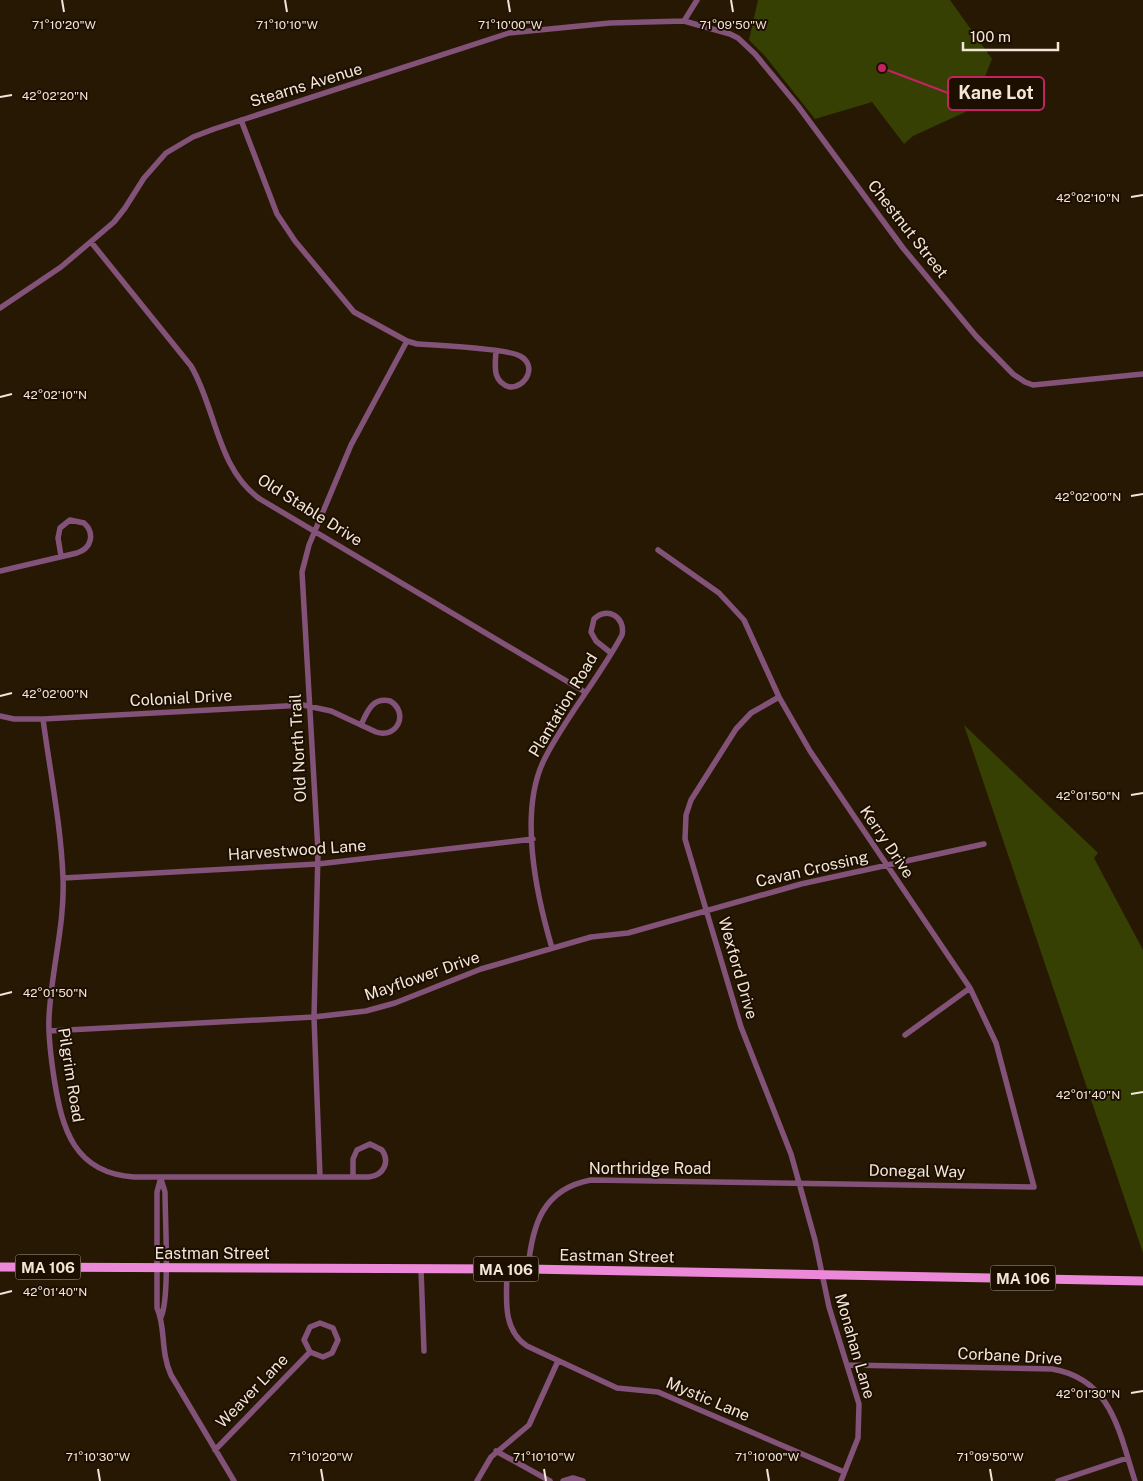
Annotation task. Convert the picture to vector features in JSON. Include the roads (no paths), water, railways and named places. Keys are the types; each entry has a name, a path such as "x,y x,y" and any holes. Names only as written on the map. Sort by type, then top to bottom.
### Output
{"main road":[{"name":"Eastman Street","path":"0,1267 528,1269 1143,1281"}],"street":[{"path":"684,21 697,0"},
{"name":"Stearns Avenue","path":"0,308 61,267 91,242 120,215 144,178 166,153 193,137 303,98 391,73 509,33 610,23 684,21"},
{"name":"Chestnut Street","path":"684,21 733,36 755,54 798,106 930,280 976,336 1013,374 1025,382 1033,384 1143,374"},
{"path":"241,120 277,214 295,241 354,312 407,341 516,354 525,359 529,371 523,383 510,387 500,382 495,372 496,352"},
{"name":"Old Stable Drive","path":"91,242 194,372 237,477 252,493 585,692"},
{"name":"Old North Trail","path":"320,1177 314,1017 318,864 302,572 315,531 356,434 407,341"},
{"path":"0,571 81,552 89,545 90,531 84,523 70,520 60,528 58,538 61,556"},
{"name":"Kerry Drive","path":"658,550 706,583 737,611 750,629 780,697 810,751 885,866 970,988 996,1043 1034,1187"},
{"name":"Plantation Road","path":"552,948 539,904 532,803 545,758 585,692 611,653 620,638 623,629 618,617 605,613 594,619 590,632 596,641 611,653"},
{"name":"Wexford Drive","path":"780,697 762,705 741,723 699,785 688,808 685,839 741,1027 778,1117 799,1183 815,1240 821,1274"},
{"name":"Colonial Drive","path":"0,716 14,720 309,706 331,711 361,725 379,733 389,732 399,723 400,713 393,702 380,700 370,707 361,725"},
{"name":"Pilgrim Road","path":"43,719 63,878 48,1031 62,1118 75,1147 90,1162 114,1174 161,1177 320,1177 353,1177 373,1177 382,1172 386,1163 382,1150 370,1144 357,1150 353,1159 353,1177"},
{"name":"Harvestwood Lane","path":"63,878 318,864 533,839"},
{"name":"Cavan Crossing","path":"707,910 801,884 984,844"},
{"name":"Mayflower Drive","path":"48,1031 314,1017 380,1007 481,969 591,937 635,931 707,910"},
{"path":"905,1035 970,988"},
{"path":"161,1177 157,1192 161,1268 156,1308 161,1317 162,1346 167,1366 234,1481"},
{"name":"Northridge Road","path":"528,1269 532,1236 542,1212 559,1193 582,1181 608,1179 799,1183"},
{"name":"Donegal Way","path":"799,1183 1034,1187"},
{"path":"421,1269 424,1351"},
{"name":"Mystic Lane","path":"507,1269 507,1310 512,1330 527,1346 617,1388 652,1390 664,1394 844,1472"},
{"name":"Monahan Lane","path":"821,1274 860,1416 858,1438 840,1481"},
{"name":"Weaver Lane","path":"320,1323 333,1328 338,1337 335,1350 323,1357 310,1352 304,1340 310,1327 320,1323"},
{"name":"Weaver Lane","path":"215,1450 310,1352"},
{"path":"477,1481 487,1462 496,1451 529,1425 558,1361"},
{"name":"Corbane Drive","path":"847,1365 1040,1368 1069,1373 1086,1381 1109,1406 1135,1481"},
{"path":"496,1451 550,1481"},
{"path":"1058,1481 1127,1458"},
{"path":"563,1481 572,1478 583,1481"}],"place":[{"name":"Kane Lot","path":"882,68"}]}
